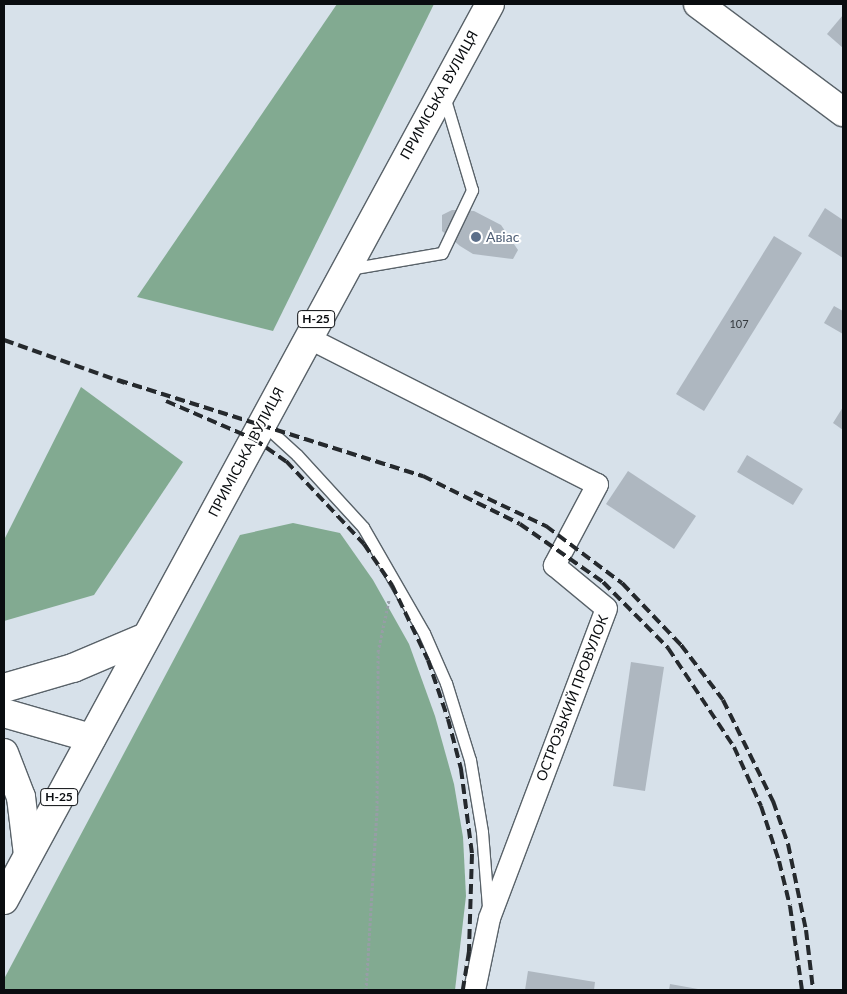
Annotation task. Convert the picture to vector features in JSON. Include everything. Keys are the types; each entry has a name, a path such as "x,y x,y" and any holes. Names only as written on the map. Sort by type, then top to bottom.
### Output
{"main road":[{"name":"ПРИМІСЬКА ВУЛИЦЯ","path":"4,900 441,88 490,4"},
{"path":"698,4 843,112"},
{"path":"4,688 73,668 146,637"},
{"path":"4,713 91,738"},
{"path":"4,753 21,797 28,855"}],"street":[{"name":"ОСТРОЗЬКИЙ ПРОВУЛОК","path":"307,336 596,484 554,566 606,608 489,918 474,990"}],"lane":[{"path":"343,270 442,253 472,190 441,88"},
{"path":"262,423 297,454 364,527 396,579 446,684 470,760 482,832 489,918"}],"path":[{"path":"366,990 377,808 378,652 392,585 396,579"}],"green space":[{"path":"337,4 434,4 273,331 137,297"},
{"path":"81,387 183,462 94,595 4,621 4,540"},
{"path":"293,523 340,533 373,580 409,644 435,716 454,784 463,837 466,896 455,990 4,990 4,979 240,535"}],"building":[{"path":"843,15 843,48 827,34"},
{"path":"825,208 843,220 843,258 808,236"},
{"path":"452,210 474,211 501,225 518,250 513,259 473,254 460,246 442,231 442,215"},
{"path":"774,236 802,253 704,411 676,394"},
{"path":"834,306 843,311 843,334 824,323"},
{"path":"843,407 843,430 833,423"},
{"path":"747,455 803,489 793,505 737,472"},
{"path":"628,471 696,516 674,549 606,504"},
{"path":"631,662 664,667 645,791 613,786"},
{"path":"528,971 595,982 594,990 525,990"},
{"path":"670,984 698,989 698,990 669,990"}],"railway":[{"path":"4,340 125,383"},
{"path":"118,380 423,476 520,524 603,582 668,648 734,747 761,806 779,861 790,906 802,990"},
{"path":"166,401 254,439 286,461 364,544 392,585 428,660 448,719 461,769 472,854 469,951 463,990"},
{"path":"474,492 546,526 622,583 681,645 723,700 773,801 788,844 806,930 813,990"}],"place":[{"name":"Авіас","path":"476,237"}]}
